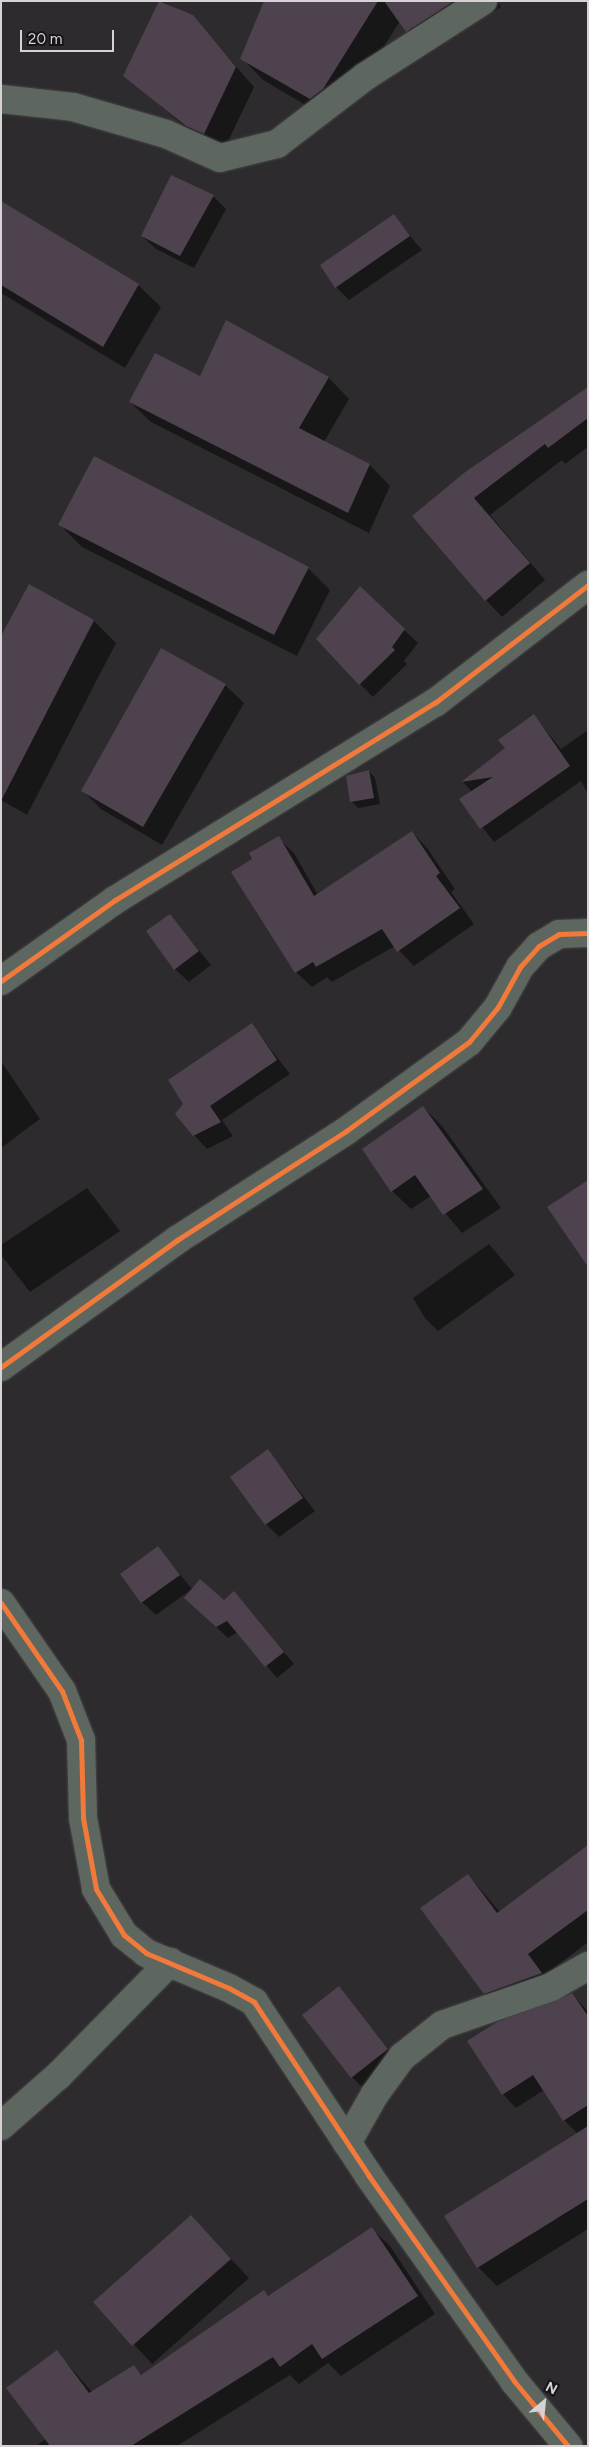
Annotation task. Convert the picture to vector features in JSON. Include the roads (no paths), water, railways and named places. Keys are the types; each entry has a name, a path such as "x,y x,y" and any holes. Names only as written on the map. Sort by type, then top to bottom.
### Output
{"street":[{"path":"1,98 73,107 166,134 220,158 277,144 366,76 483,1"},
{"path":"1,981 115,900 436,702 588,585"},
{"path":"1,1367 177,1240 346,1131 462,1048 498,1007 520,967 539,946 559,934 588,934"},
{"path":"1,1603 62,1691 81,1740 83,1818 96,1889 124,1935 146,1953 170,1962 254,2002 347,2142 514,2381 568,2446"},
{"path":"1,2126 58,2076 170,1962"},
{"path":"347,2142 375,2094 402,2056 442,2025 552,1987 588,1966"}]}
